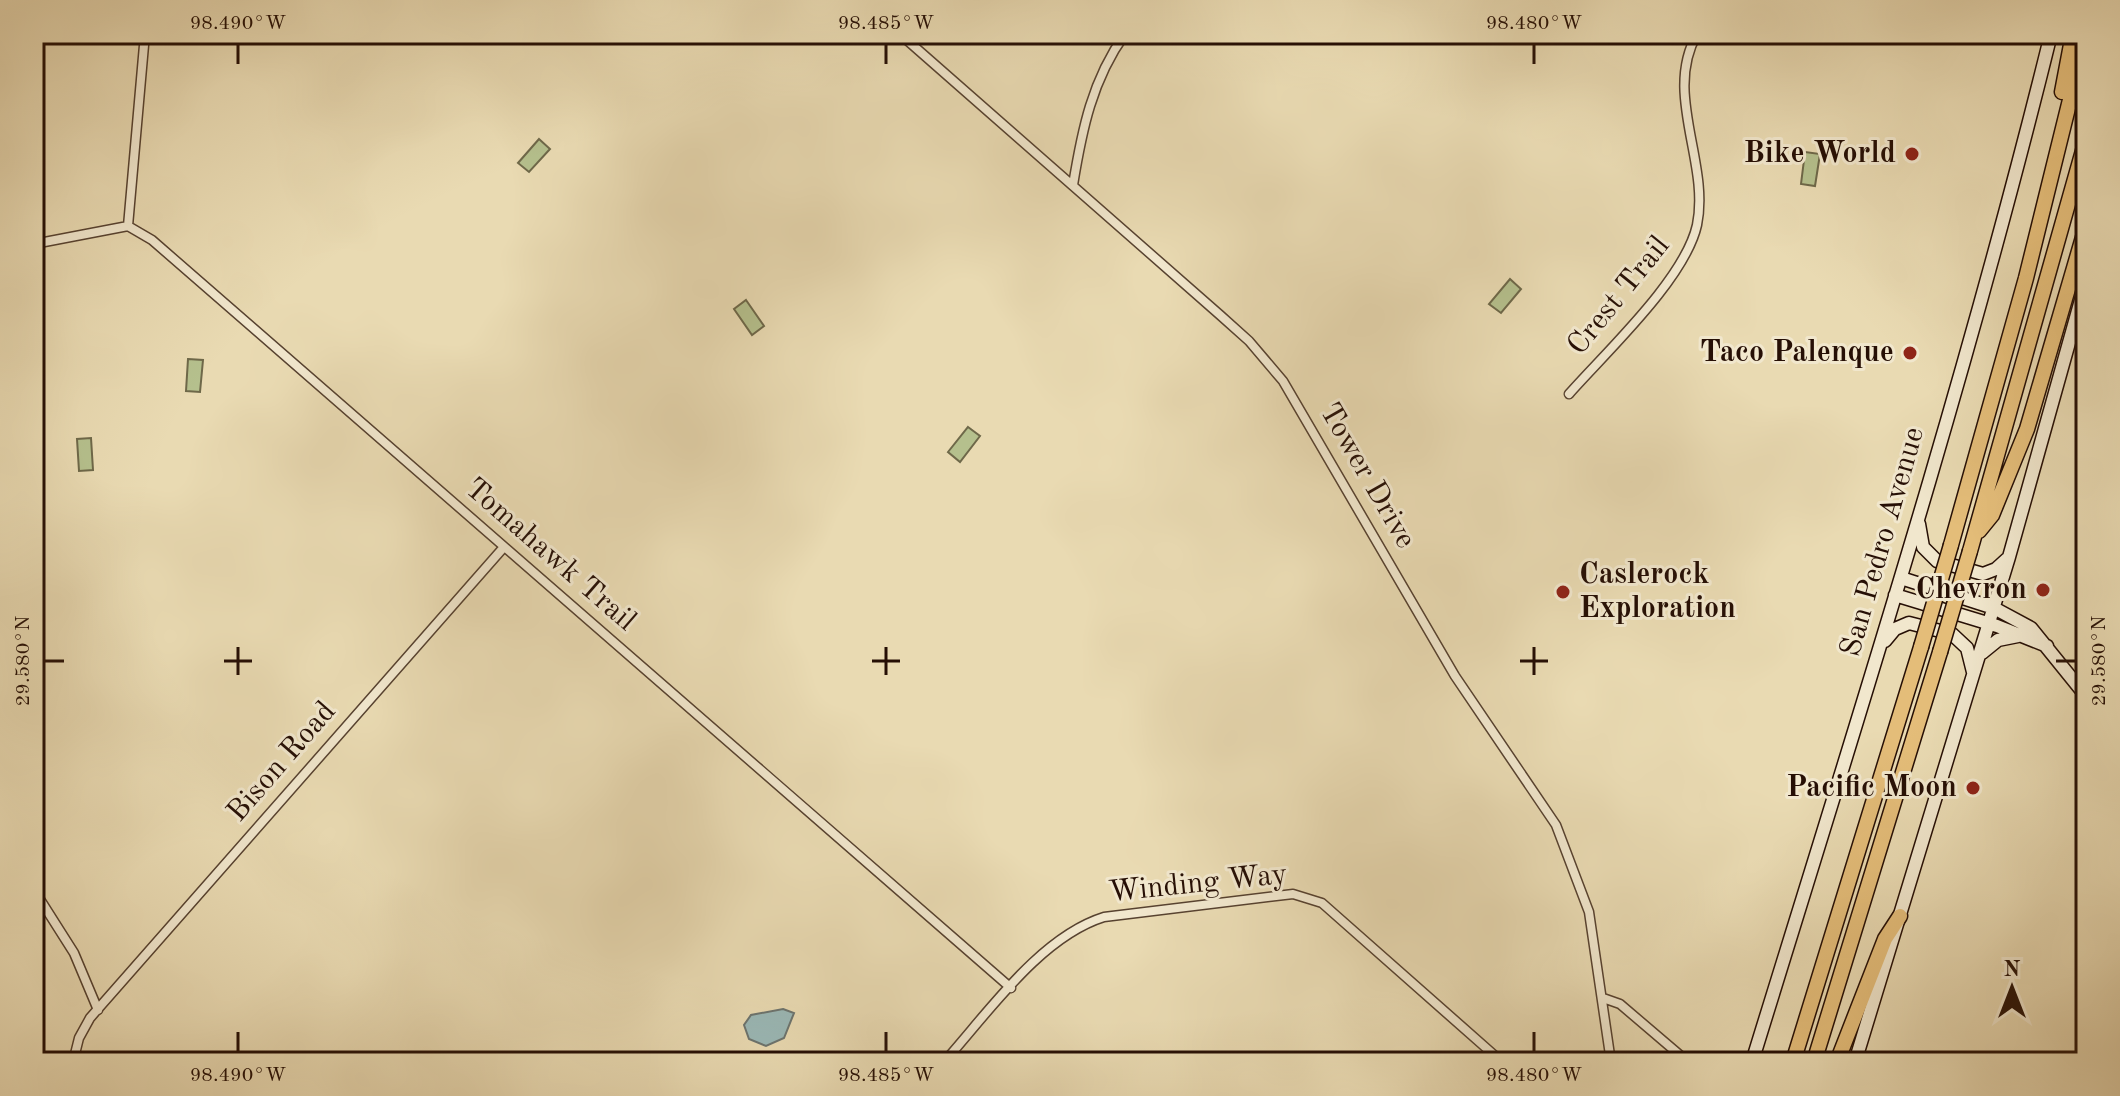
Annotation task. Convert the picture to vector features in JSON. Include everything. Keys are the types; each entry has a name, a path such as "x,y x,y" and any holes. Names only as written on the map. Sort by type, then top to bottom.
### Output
{"highway":[{"path":"2026,278 2073,34"},
{"path":"1793,1062 1951,545 2026,278 2086,35"},
{"path":"1814,1062 1972,544 2086,140"},
{"path":"1972,544 1992,515 2027,429 2086,227"},
{"path":"1837,1062 1885,939 1900,916"}],"main road":[{"name":"San Pedro Avenue","path":"1752,1062 1901,578 2001,234 2051,34"},
{"path":"1855,1062 1994,608 2086,282"},
{"path":"1918,517 1922,545 1934,559 1983,574 2007,563"},
{"path":"2007,563 2008,602 2021,622"},
{"path":"1901,578 1994,608 2021,622 2040,635 2086,696"},
{"path":"1895,595 1989,624 2047,646"},
{"path":"1879,648 1898,627 1918,624 1961,640 1974,675"},
{"path":"1980,655 1998,640 2025,637"}],"street":[{"path":"34,244 128,226 145,34"},
{"name":"Tower Drive","path":"900,34 1249,341 1283,381 1455,676 1556,825 1589,912 1611,1062"},
{"path":"1073,185 1086,110 1100,77 1125,34"},
{"name":"Crest Trail","path":"1569,394 1675,274 1693,240 1700,202 1683,81 1688,52 1697,34"},
{"name":"Tomahawk Trail","path":"128,226 152,240 1011,988"},
{"path":"2074,329 2086,338"},
{"name":"Bison Road","path":"73,1062 79,1038 98,1010 504,547"},
{"path":"34,890 74,953 98,1010"},
{"name":"Winding Way","path":"944,1062 1050,947 1078,925 1104,917 1293,894 1322,903 1502,1062"},
{"path":"1603,998 1620,1004 1688,1062"}],"green space":[{"path":"539,139 550,149 529,172 518,163"},
{"path":"1805,152 1820,154 1815,186 1801,184"},
{"path":"1510,279 1521,289 1501,313 1489,304"},
{"path":"746,300 764,326 752,335 734,309"},
{"path":"188,359 203,360 200,392 186,391"},
{"path":"968,427 980,436 960,462 948,452"},
{"path":"91,438 93,470 79,471 77,439"}],"water":[{"path":"783,1009 794,1013 784,1038 766,1046 749,1039 744,1025 751,1015"}],"place":[{"name":"Bike World","path":"1912,154"},
{"name":"Taco Palenque","path":"1910,353"},
{"name":"Chevron","path":"2043,590"},
{"name":"Caslerock Exploration","path":"1563,592"},
{"name":"Pacific Moon","path":"1973,788"}]}
